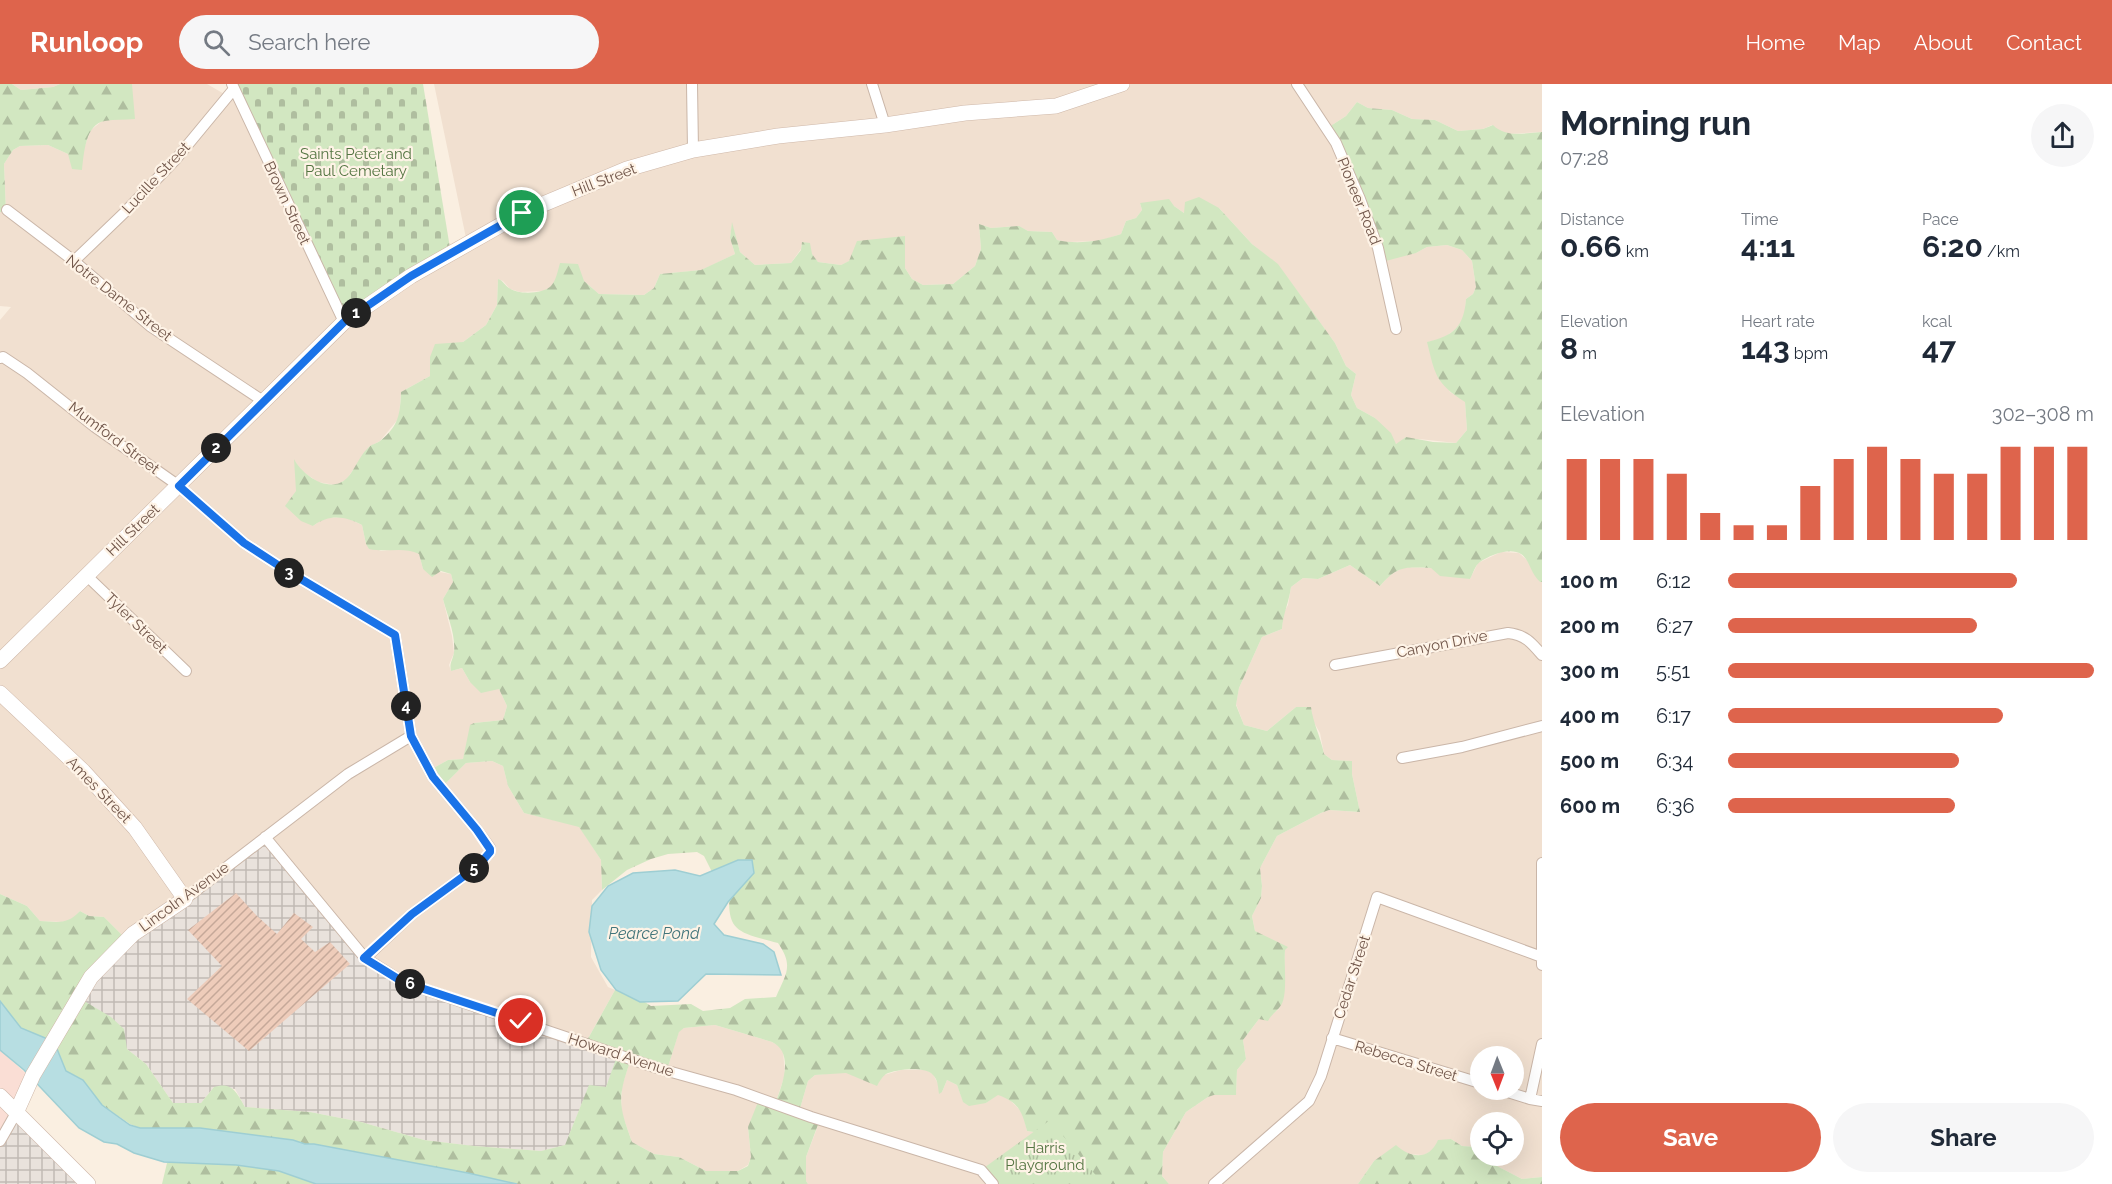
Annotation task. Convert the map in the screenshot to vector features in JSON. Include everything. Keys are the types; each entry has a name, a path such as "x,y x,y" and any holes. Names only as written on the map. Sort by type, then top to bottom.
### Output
{"street":[{"path":"692,84 693,150"},
{"path":"872,84 885,125"},
{"name":"Hill Street","path":"0,661 344,322 411,276 522,213 627,169 693,150 778,136 965,114 1056,106 1122,84"},
{"name":"Pioneer Road","path":"1297,84 1336,143 1360,199 1378,248 1396,329"},
{"name":"Lucille Street","path":"74,261 176,159 233,87"},
{"name":"Brown Street","path":"233,87 344,322"},
{"name":"Notre Dame Street","path":"7,210 74,261 150,326 263,401"},
{"name":"Mumford Street","path":"0,358 3,357 27,374 95,427 179,486 244,543 395,635 411,736 433,777 477,830 490,852 479,865 412,914 364,958"},
{"name":"Tyler Street","path":"87,576 186,671"},
{"name":"Canyon Drive","path":"1335,665 1508,633 1519,634 1529,639 1542,655"},
{"name":"Ames Street","path":"0,693 83,771 135,828 185,899"},
{"path":"1402,758 1462,747 1542,726"},
{"name":"Lincoln Avenue","path":"16,1113 53,1040 91,977 134,934 185,899 348,774 411,736"},
{"name":"Howard Avenue","path":"265,837 364,958 403,982 657,1068 736,1090 811,1117 981,1170 991,1183"},
{"path":"1542,862 1542,965"},
{"name":"Cedar Street","path":"1214,1184 1309,1101 1321,1076 1377,897 1542,957"},
{"name":"Rebecca Street","path":"1332,1038 1470,1080"},
{"path":"1530,1099 1542,1044"},
{"path":"0,1096 88,1184"},
{"path":"1524,1097 1542,1101"},
{"path":"0,1141 16,1113"}],"shaded area":[{"path":"12,84 60,84 53,87 21,90"},
{"path":"132,84 207,84 226,95 233,93 340,317 466,238 434,84 1542,84 1542,132 1509,134 1499,132 1492,125 1483,129 1458,131 1435,120 1412,119 1392,110 1368,108 1357,102 1346,116 1329,127 1416,253 1427,247 1447,245 1462,250 1472,261 1476,287 1473,294 1466,299 1465,314 1460,326 1442,339 1428,342 1450,392 1465,401 1467,430 1456,443 1419,439 1396,444 1375,418 1357,408 1351,395 1356,374 1346,366 1335,343 1278,265 1252,244 1219,208 1184,213 1174,206 1140,203 1142,210 1136,218 1126,221 1121,234 1100,241 1068,242 1057,240 1052,232 1028,231 1018,226 991,228 979,224 981,249 975,266 953,284 923,285 912,279 905,268 905,236 841,265 818,262 802,243 801,249 791,263 755,265 740,252 732,224 730,238 735,254 702,270 660,274 654,288 644,295 599,294 584,281 553,285 544,291 520,292 510,289 498,279 497,305 486,325 463,342 430,357 430,376 401,392 399,418 380,441 369,447 346,480 335,485 318,482 299,469 295,461 313,526 324,518 345,517 362,525 366,544 381,551 408,548 419,554 423,569 451,574 453,582 443,599 454,653 449,665 451,671 462,668 470,682 499,689 507,706 503,720 474,723 463,759 448,760 428,771 442,787 466,763 492,761 503,766 508,786 524,813 579,826 601,860 602,890 592,900 591,957 608,987 615,990 585,1044 127,940 104,917 89,916 80,911 72,920 40,921 27,906 0,894 0,320 11,307 0,306 0,212 6,211 4,164 13,150 20,146 48,145 68,154 84,148 91,130 102,121"},
{"path":"1501,552 1519,553 1527,560 1542,582 1542,1177 1522,1179 1497,1166 1524,1166 1524,1112 1470,1112 1470,1146 1462,1146 1451,1139 1424,1155 1405,1154 1374,1161 1358,1184 1169,1184 1162,1176 1163,1152 1186,1112 1208,1097 1236,1094 1237,1070 1246,1059 1243,1040 1259,1019 1279,1009 1283,1000 1285,950 1255,931 1252,916 1261,898 1260,868 1277,836 1329,810 1360,812 1352,774 1352,761 1332,760 1324,754 1320,733 1312,719 1311,707 1296,707 1267,731 1244,725 1236,704 1239,688 1262,637 1282,629 1283,614 1288,605 1291,587 1303,578 1318,579 1350,565 1380,586 1389,576 1404,567 1431,568 1470,579 1478,563"},
{"path":"265,839 324,913 400,983 617,1059 606,1087 589,1086 565,1145 541,1151 424,1140 361,1122 310,1112 245,1107 235,1089 214,1087 201,1103 173,1103 146,1064 127,1049 79,998 93,973"},
{"path":"715,1025 772,1042 783,1050 785,1075 775,1104 748,1127 751,1157 748,1165 738,1171 706,1171 679,1157 654,1154 632,1142 621,1111 622,1086 630,1061 667,1070 679,1031 684,1028"},
{"path":"0,1050 32,1079 0,1135"},
{"path":"901,1070 926,1070 933,1074 942,1092 947,1080 957,1085 963,1101 986,1103 998,1094 1009,1099 1023,1113 1027,1131 1047,1134 1090,1184 808,1184 806,1157 819,1123 799,1112 808,1081 815,1075 846,1072 876,1085 884,1075"},
{"path":"10,1117 95,1184 0,1184 0,1135"}],"green space":[{"path":"0,84 12,84 21,90 53,87 60,84 132,84 135,119 98,123 89,134 82,170 72,169 68,154 48,145 20,146 13,150 4,164 6,212 0,212"},
{"name":"Saints Peter and Paul Cemetary","path":"232,84 423,84 451,254 344,322"},
{"path":"1357,102 1368,108 1392,110 1412,119 1435,120 1458,131 1483,129 1493,125 1509,133 1542,132 1542,582 1534,575 1521,554 1511,551 1494,555 1480,562 1470,579 1440,576 1431,568 1408,568 1392,574 1380,586 1350,565 1318,579 1303,578 1291,587 1282,629 1262,637 1239,688 1236,705 1244,725 1267,731 1296,707 1311,707 1324,754 1332,760 1352,761 1352,774 1360,812 1329,810 1277,836 1260,868 1261,898 1252,916 1255,931 1288,947 1285,950 1283,1001 1268,1021 1259,1019 1243,1040 1246,1059 1237,1070 1236,1095 1208,1097 1186,1112 1163,1152 1162,1176 1169,1184 1090,1184 1047,1134 1027,1131 1021,1113 1015,1104 998,1095 986,1103 969,1106 963,1102 957,1085 947,1080 939,1094 937,1081 933,1075 918,1069 886,1074 877,1086 846,1073 815,1075 808,1081 799,1112 819,1122 806,1157 808,1184 517,1184 293,1140 200,1128 140,1128 102,1105 83,1080 66,1071 55,1044 18,1027 0,1001 0,894 27,906 40,921 66,921 80,911 89,916 104,917 127,940 79,998 111,1017 124,1029 127,1049 146,1064 173,1103 201,1103 214,1087 225,1086 233,1089 245,1107 310,1112 361,1122 424,1140 541,1151 565,1145 589,1085 606,1087 616,1059 585,1044 615,990 637,997 651,1006 691,1004 703,1011 730,1008 745,999 776,997 787,970 786,958 778,943 742,932 736,927 730,911 730,883 712,872 704,856 697,852 668,854 651,859 627,870 602,890 601,860 579,827 524,813 508,786 503,766 492,761 466,763 442,787 428,771 448,760 463,759 470,725 503,720 507,706 499,689 481,693 470,682 462,668 451,671 454,639 443,599 453,582 451,574 441,571 432,577 423,569 419,554 413,552 369,549 362,525 349,520 331,518 313,526 301,521 285,506 296,491 294,459 310,477 325,484 340,483 347,478 365,451 395,425 401,392 430,376 430,357 435,344 463,342 486,325 497,305 498,279 513,290 524,293 537,292 553,284 560,263 578,264 584,281 599,294 644,295 654,288 660,274 701,270 735,254 730,238 732,222 740,252 755,265 791,263 801,250 802,242 810,243 812,254 818,262 841,265 849,261 857,241 905,236 905,268 912,279 923,285 953,284 975,266 981,249 979,224 991,228 1019,226 1028,231 1052,232 1057,240 1089,242 1121,234 1126,221 1136,218 1142,210 1140,203 1169,199 1184,213 1185,202 1199,197 1219,208 1252,244 1278,264 1335,343 1346,366 1356,374 1351,395 1357,408 1375,418 1391,433 1396,444 1406,437 1456,443 1467,430 1465,402 1448,389 1438,377 1427,342 1451,333 1460,323 1466,299 1473,294 1476,287 1472,261 1462,250 1447,245 1427,247 1416,253 1382,262 1329,127 1346,116","holes":["715,1025 772,1042 783,1054 785,1070 775,1104 758,1102 748,1127 751,1157 748,1166 738,1171 706,1171 679,1157 654,1154 632,1142 624,1120 621,1102 630,1062 667,1070 679,1032 684,1028"]},
{"name":"Harris Playground","path":"1050,1120 1103,1184 993,1184 981,1170"},
{"path":"1451,1139 1462,1146 1470,1146 1470,1166 1497,1166 1522,1179 1542,1177 1542,1184 1358,1184 1374,1161 1396,1145 1407,1153 1419,1155 1430,1151 1438,1140"},
{"path":"167,1163 219,1163 281,1171 316,1184 162,1184"}],"water":[{"name":"Pearce Pond","path":"738,860 752,860 754,873 728,902 714,924 724,935 763,944 774,952 781,975 706,974 678,1001 640,1002 616,990 601,970 589,932 592,906 608,886 633,873 675,870 700,876"},
{"path":"0,1001 21,1028 55,1044 66,1071 83,1080 102,1105 130,1125 140,1128 200,1128 293,1140 517,1184 316,1184 279,1171 236,1165 164,1162 134,1153 117,1144 104,1142 79,1128 24,1070 0,1050"}],"building":[{"path":"236,893 277,934 294,913 313,927 301,939 315,952 330,942 350,964 249,1051 187,999 222,966 188,930"}],"route":[{"path":"521,1021 403,982 364,958 412,914 479,865 490,852 477,830 433,777 411,736 395,635 244,543 179,486 344,322 411,276 522,213"}]}
